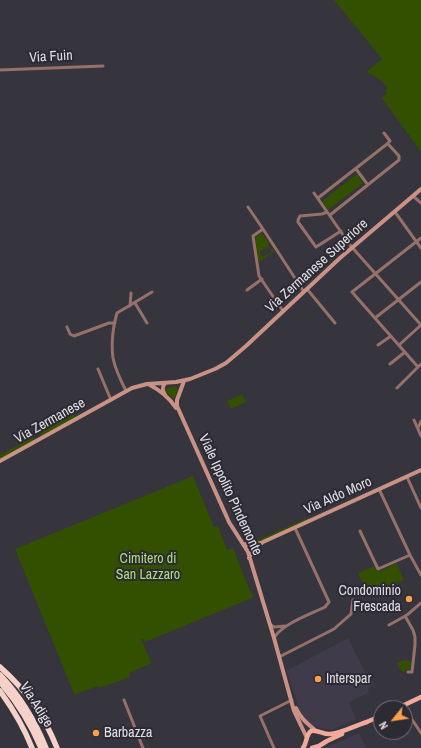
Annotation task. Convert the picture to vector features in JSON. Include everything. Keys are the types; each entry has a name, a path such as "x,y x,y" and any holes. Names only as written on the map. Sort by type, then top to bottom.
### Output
{"highway":[{"path":"0,667 20,686 36,708 57,748"},
{"name":"Via Adige","path":"1,678 19,706 41,748"},
{"name":"Via Adige","path":"1,678 23,703 46,748"},
{"path":"0,691 20,722 32,748"}],"main road":[{"path":"303,748 311,731 332,734 373,719"},
{"path":"307,739 308,743 314,748 367,722"},
{"path":"318,731 321,733 323,738 322,744"}],"street":[{"name":"Via Fuin","path":"0,70 104,66"},
{"path":"318,198 387,144 390,141 384,133"},
{"path":"341,231 316,247 298,222 298,218 300,216 328,214 399,160 399,156 387,144"},
{"path":"356,169 368,185"},
{"name":"Via Zermanese Superiore","path":"230,360 353,247 421,189"},
{"path":"314,193 353,247 421,325 399,345"},
{"path":"413,196 421,203"},
{"path":"248,208 305,290 335,324"},
{"path":"395,212 421,248"},
{"path":"262,230 253,236 259,276 284,311"},
{"path":"398,388 420,366 404,352 352,292 421,238"},
{"path":"247,290 262,279"},
{"path":"376,318 421,282"},
{"path":"126,391 114,359 112,346 117,313 152,292"},
{"path":"130,306 131,293"},
{"path":"135,302 147,323"},
{"path":"67,326 70,334 74,336 109,323 115,323"},
{"path":"378,345 391,336"},
{"path":"390,364 404,352"},
{"name":"Via Zermanese","path":"0,461 135,387 147,384 184,381 215,369 230,360"},
{"path":"98,369 111,400"},
{"name":"Viale Ippolito Pindemonte","path":"184,381 176,402 180,414 228,522 247,550 270,624 294,711 307,739"},
{"path":"165,383 162,389 165,396"},
{"name":"Viale Ippolito Pindemonte","path":"147,384 165,396 180,414"},
{"path":"414,420 421,436"},
{"path":"418,428 421,421"},
{"name":"Via Aldo Moro","path":"263,542 421,470"},
{"path":"407,477 421,508"},
{"path":"379,489 421,575"},
{"path":"274,638 285,626 325,607 329,602 295,528"},
{"path":"360,530 378,569 410,555"},
{"path":"243,544 263,542"},
{"path":"249,558 253,550 263,542"},
{"path":"251,544 248,546 247,550 251,552 253,550"},
{"path":"279,657 334,629 351,614 353,600"},
{"path":"389,625 405,616 421,603"},
{"path":"405,616 415,634 416,642 412,672 408,672"},
{"path":"270,624 274,627 285,626"},
{"path":"124,700 143,748"},
{"path":"274,748 260,716 292,700"},
{"name":"Viale Ippolito Pindemonte","path":"292,700 300,717 308,725 318,731"},
{"path":"413,722 421,733"}],"shaded area":[{"path":"348,638 365,672 367,671 375,685 368,688 369,692 349,702 356,719 332,730 320,728 306,720 300,712 286,671"},
{"path":"359,733 366,748 325,748"}],"green space":[{"path":"334,0 421,0 421,152 382,98 387,93 385,90 388,88 378,78 366,72 382,59"},
{"path":"357,174 363,183 328,210 322,201"},
{"path":"262,233 269,243 269,247 260,252 263,257 271,252 270,249 272,248 274,252 259,262 255,238"},
{"path":"176,386 178,389 175,398 172,398 165,391 166,388"},
{"path":"242,394 246,402 231,409 227,401"},
{"path":"75,413 76,417 41,436 40,433"},
{"path":"33,437 35,440 0,459 0,455"},
{"name":"Cimitero di San Lazzaro","path":"193,476 214,527 218,526 227,550 233,548 252,593 252,598 145,642 141,639 151,662 150,664 129,673 130,677 100,688 98,686 74,694 15,549"},
{"path":"310,517 310,519 262,541 247,544 248,540 260,539"},
{"path":"397,563 404,580 368,595 358,573 374,566 378,572"},
{"path":"404,660 411,661 410,669 403,672 397,663"}],"place":[{"name":"Condominio Frescada","path":"409,599"},
{"name":"Interspar","path":"318,679"},
{"name":"Barbazza","path":"96,733"}]}
